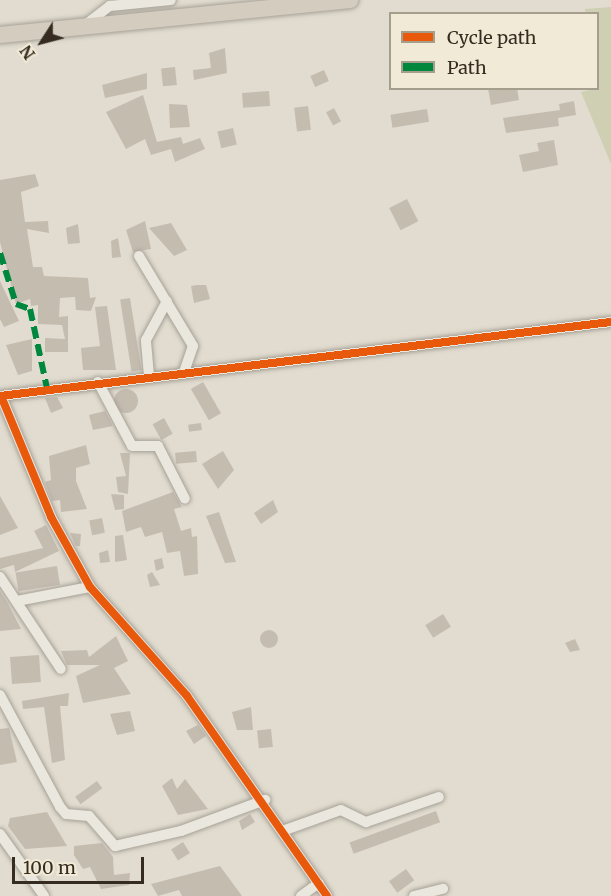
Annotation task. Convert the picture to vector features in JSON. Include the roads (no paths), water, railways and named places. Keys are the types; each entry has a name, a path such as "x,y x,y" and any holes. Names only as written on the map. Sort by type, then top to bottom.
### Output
{"highway":[{"path":"0,34 350,0"}],"street":[{"path":"83,27 110,6 171,0"},
{"path":"139,256 193,346 184,372"},
{"path":"149,376 148,332 167,301"},
{"path":"327,896 265,800 187,696 90,587 51,518 0,396 98,382 611,322"},
{"path":"98,382 132,447 158,446 184,499"},
{"path":"0,577 61,669"},
{"path":"17,601 90,587"},
{"path":"0,695 60,807 66,814 89,816 115,846 182,831 265,800"},
{"path":"285,830 341,810 366,822 439,797"},
{"path":"0,834 44,896"},
{"path":"301,896 319,883"},
{"path":"414,896 443,889"}]}
